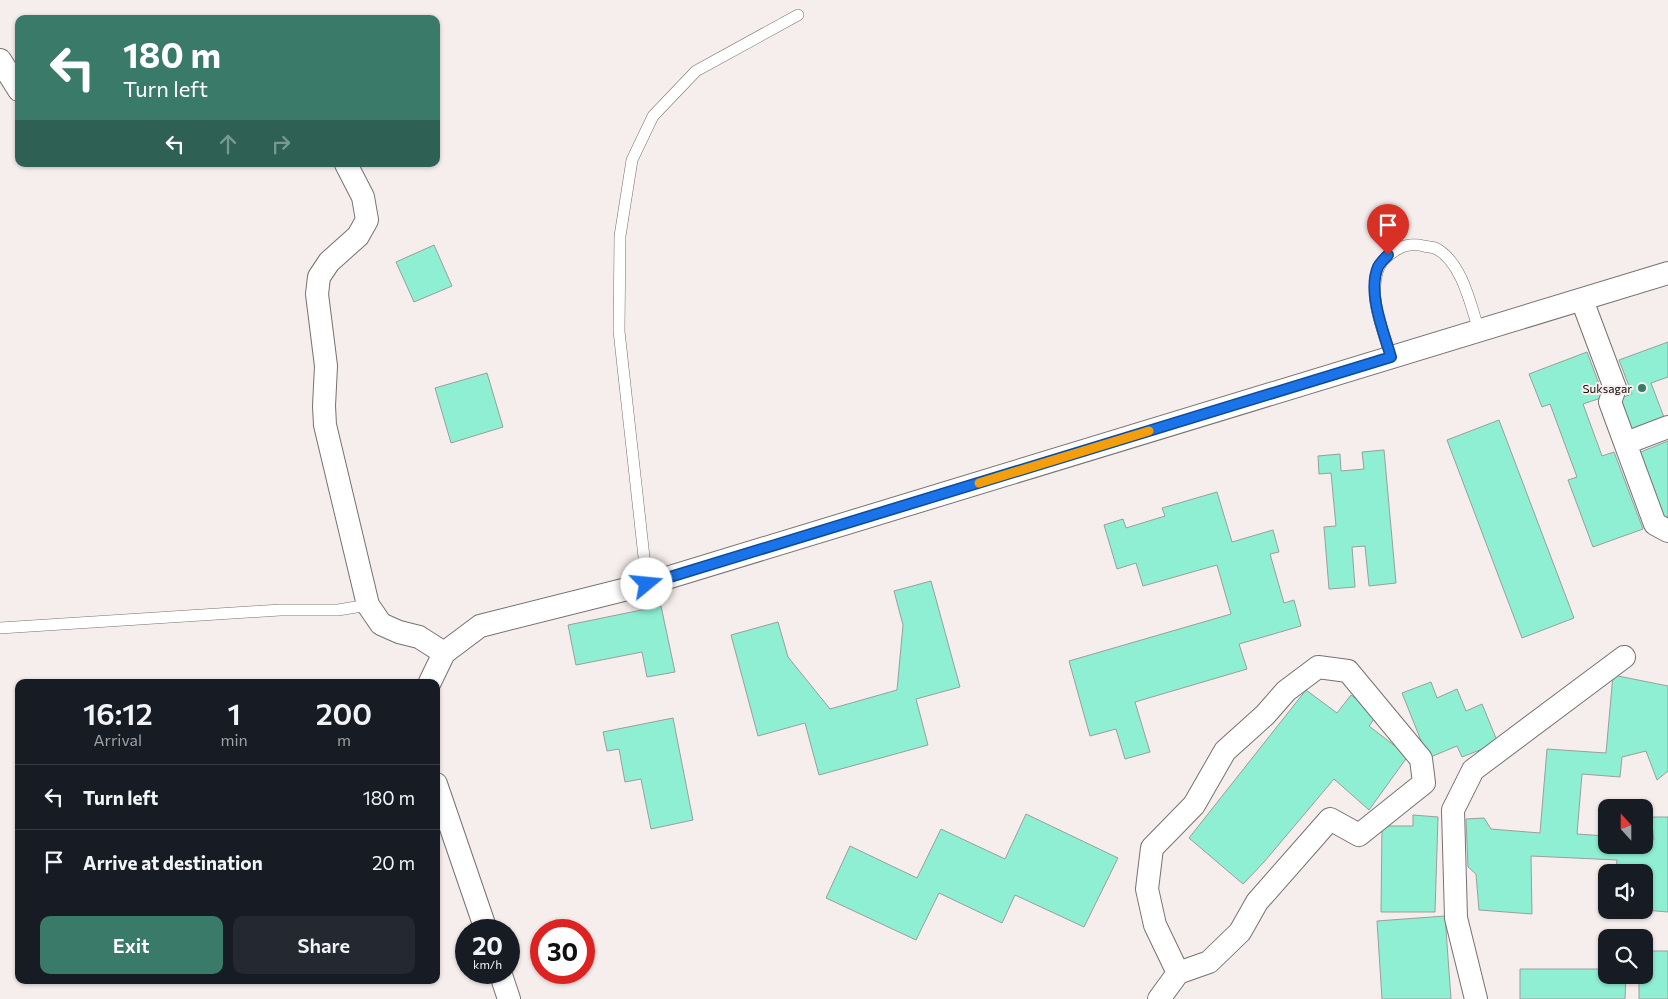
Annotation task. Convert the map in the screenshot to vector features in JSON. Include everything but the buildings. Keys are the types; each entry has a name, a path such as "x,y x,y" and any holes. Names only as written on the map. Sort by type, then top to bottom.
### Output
{"street":[{"path":"0,60 15,84"},
{"path":"348,167 363,197 367,220 358,236 329,262 319,278 317,294 326,366 325,426 368,605 381,624 399,632 419,637 444,653"},
{"path":"431,679 444,653 480,626 647,584 1668,273"},
{"path":"1582,300 1615,388 1610,402 1655,524 1668,530"},
{"path":"1626,443 1668,427"},
{"path":"1476,999 1456,918 1453,810 1474,770 1624,657"},
{"path":"1159,999 1178,973 1208,962 1240,932 1257,902 1330,819 1360,835 1424,783 1421,759 1348,671 1318,667 1286,690 1265,715 1225,751 1194,805 1152,848 1148,889 1153,916 1155,925 1178,973"},
{"path":"440,796 482,919"},
{"path":"504,984 509,999"}],"lane":[{"path":"647,584 619,332 620,236 632,160 653,116 696,71 798,15"},
{"path":"1391,357 1377,306 1374,287 1378,267 1388,255 1402,247 1418,244 1436,249 1451,262 1464,283 1479,331"},
{"path":"0,628 280,610 338,610 368,605"}],"slow traffic":[{"path":"979,483 1149,431"}],"place":[{"name":"Suksagar","path":"1642,388"}],"route":[{"path":"647,584 1391,357 1377,306 1374,287 1378,267 1388,255"}]}
